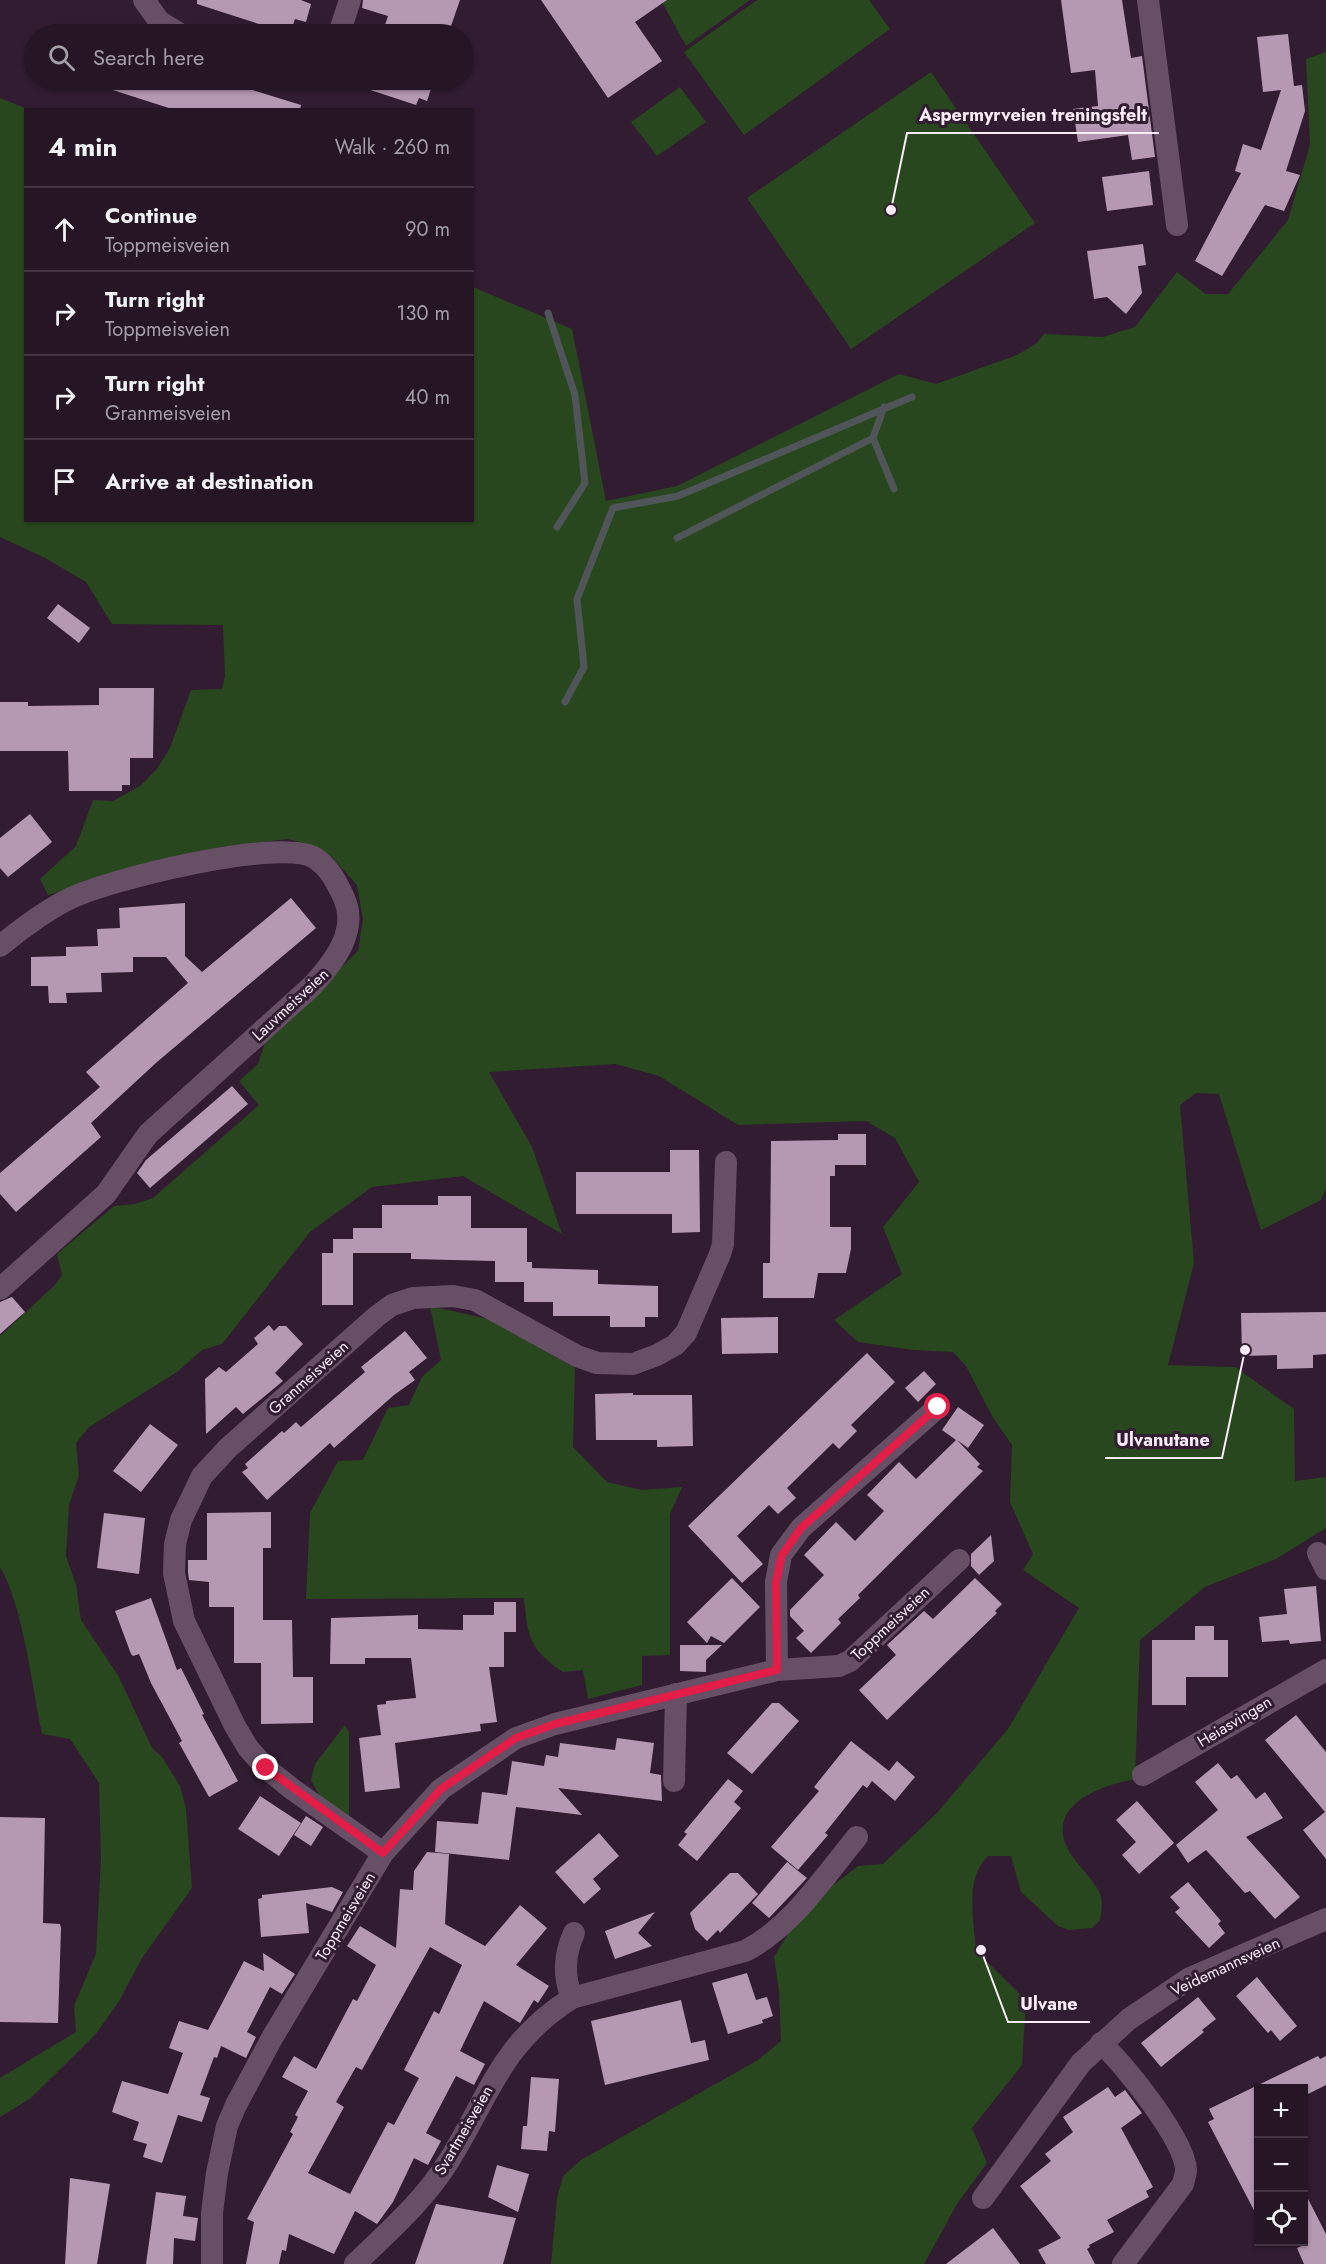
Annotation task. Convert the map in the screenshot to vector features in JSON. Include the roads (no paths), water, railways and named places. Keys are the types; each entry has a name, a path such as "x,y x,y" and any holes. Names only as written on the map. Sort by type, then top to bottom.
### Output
{"street":[{"path":"144,0 159,21 164,24"},
{"path":"342,24 350,0"},
{"path":"1148,0 1177,225"},
{"name":"Lauvmeisveien","path":"0,946 23,927 68,899 118,880 260,852 290,851 314,858 333,875 348,908 345,942 332,965 312,986 148,1134 106,1194 0,1289"},
{"name":"Granmeisveien","path":"383,1853 266,1768 248,1748 235,1726 184,1621 178,1598 174,1573 175,1544 190,1497 202,1476 236,1440 376,1316 392,1305 413,1298 453,1296 476,1300 578,1356 597,1363 633,1364 675,1345 694,1316 723,1244 726,1162"},
{"path":"777,1670 776,1582 782,1555 801,1528 938,1407"},
{"name":"Toppmeisveien","path":"212,2264 212,2213 217,2173 227,2126 236,2105 272,2038 383,1853 441,1789 516,1738 555,1724 777,1670 839,1666 850,1661 958,1560"},
{"name":"Heiasvingen","path":"1143,1775 1326,1670"},
{"path":"674,1781 676,1694"},
{"name":"Svartmeisveien","path":"355,2264 411,2210 428,2190 450,2160 492,2079 513,2048 544,2017 572,1998 745,1951 767,1939 784,1925 857,1837"},
{"name":"Veidemannsveien","path":"983,2199 1081,2063 1101,2043 1174,1987 1326,1919"},
{"path":"572,1998 565,1964 566,1951 574,1934"},
{"path":"1101,2043 1117,2058 1176,2139 1186,2171 1182,2184 1123,2264"}],"waterway":[{"path":"548,313 575,395 585,483 557,527"},
{"path":"565,702 584,667 577,599 613,508 678,496 912,397"},
{"path":"884,407 873,438 894,489"},
{"path":"677,538 873,438"}],"place":[{"name":"Aspermyrveien treningsfelt","path":"891,210"},
{"name":"Ulvanutane","path":"1245,1350"},
{"name":"Ulvane","path":"981,1950"}]}
